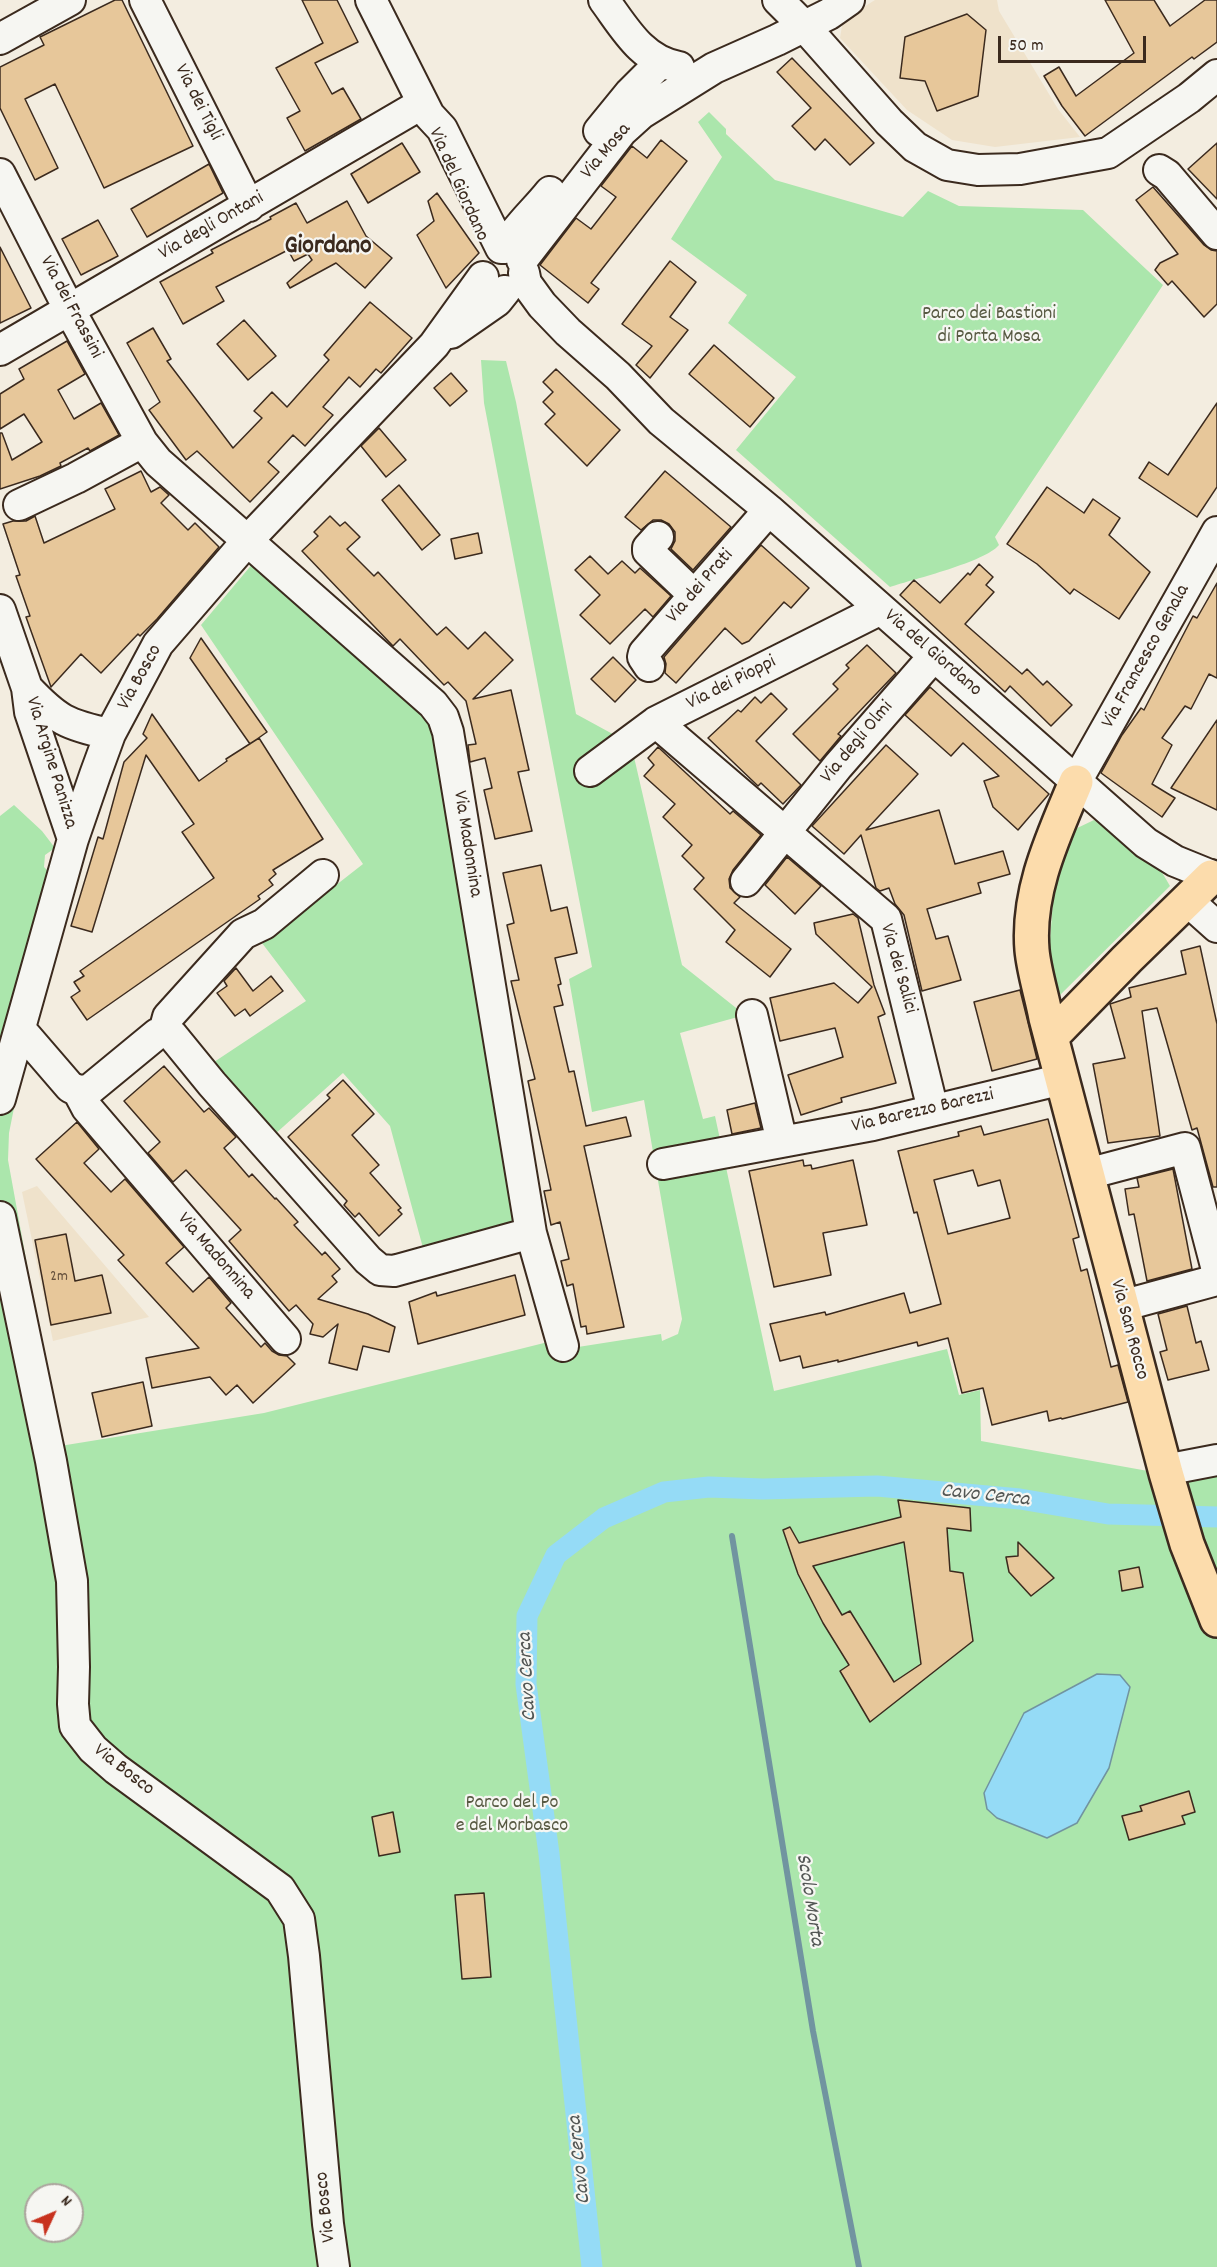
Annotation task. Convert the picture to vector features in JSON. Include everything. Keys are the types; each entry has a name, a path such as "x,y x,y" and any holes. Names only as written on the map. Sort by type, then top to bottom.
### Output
{"main road":[{"name":"Via San Rocco","path":"1076,782 1044,860 1034,901 1032,950 1087,1174 1167,1476 1187,1544 1217,1620"},
{"path":"1052,1036 1185,902 1214,878"}],"street":[{"path":"0,39 70,0"},
{"name":"Via dei Tigli","path":"145,0 249,206"},
{"name":"Via del Giordano","path":"371,0 426,109 442,129 504,268 526,283 542,305 568,332 618,376 661,421 769,510 1146,843 1175,861 1214,878"},
{"path":"604,0 640,48 665,64 691,69 714,68"},
{"path":"778,0 889,122 915,147 947,165 978,170 1020,168 1108,153 1189,98 1217,75"},
{"name":"Via Mosa","path":"504,268 621,132 642,113 714,68 804,26 849,0"},
{"path":"642,113 665,90 670,78 665,64"},
{"path":"504,268 514,230 533,213 630,93 665,64"},
{"name":"Via degli Ontani","path":"0,350 249,206 426,109"},
{"path":"1159,170 1167,175 1217,234"},
{"name":"Via dei Frassini","path":"0,174 69,309 142,442 158,462 248,540"},
{"name":"Via Bosco","path":"0,1099 74,839 95,775 110,734 158,644 248,540 434,345 497,301 504,268"},
{"path":"19,505 76,478 142,442"},
{"name":"Via dei Prati","path":"649,666 643,657 644,652 769,510"},
{"name":"Via Francesco Genala","path":"1076,782 1217,532"},
{"path":"658,537 648,551 694,595"},
{"name":"Via Madonnina","path":"248,540 424,696 443,717 452,754 531,1233 563,1346"},
{"name":"Via dei Pioppi","path":"590,771 656,722 881,609"},
{"name":"Via Argine Panizza","path":"0,610 27,688 30,712 74,839"},
{"name":"Via degli Olmi","path":"785,832 838,766 934,656"},
{"name":"Via Argine Panizza","path":"27,688 48,711 62,721 77,727 110,734"},
{"name":"Via dei Salici","path":"656,722 886,919 933,1110"},
{"path":"50,770 61,777 95,775"},
{"path":"746,881 785,832"},
{"path":"164,1032 168,1017 243,934 264,924 323,875"},
{"path":"1185,902 1217,927"},
{"path":"752,1015 782,1142"},
{"name":"Via Madonnina","path":"20,1029 70,1088 78,1091 87,1108 285,1339"},
{"path":"78,1091 88,1090 157,1035 164,1032 172,1035 212,1084 368,1260 380,1270 394,1271 531,1233"},
{"name":"Via Barezzo Barezzi","path":"663,1164 873,1125 1063,1079"},
{"path":"1087,1174 1185,1148 1217,1270"},
{"name":"Via Bosco","path":"0,1217 51,1461 72,1581 75,1726 93,1749 116,1768 280,1889 299,1919 334,2267"},
{"path":"1121,1306 1217,1280"},
{"path":"1167,1476 1217,1460"}],"shaded area":[{"path":"875,0 997,0 999,11 1058,109 1080,137 995,147 952,140 907,110 840,38 843,20"},
{"path":"37,1186 149,1317 53,1341 22,1192"}],"green space":[{"name":"Parco dei Bastioni di Porta Mosa","path":"709,112 726,129 726,134 775,180 903,217 928,191 959,206 1083,210 1163,285 995,537 999,545 991,551 965,564 890,587 736,450 796,377 728,323 747,295 671,239 722,157 698,122"},
{"name":"Parco del Po e del Morbasco","path":"481,360 506,361 516,402 576,714 631,744 682,965 745,1015 680,1033 703,1119 715,1116 774,1391 947,1349 959,1395 980,1390 981,1441 1148,1471 1217,1453 1217,2267 0,2267 0,1106 14,1108 9,1133 8,1160 60,1446 264,1413 552,1341 578,1347 661,1334 662,1341 678,1334 682,1319 644,1100 592,1112 569,979 592,967 484,403"},
{"path":"254,562 435,722 517,1221 423,1248 390,1126 343,1073 274,1135 211,1064 306,1001 262,943 363,864 201,625"},
{"path":"14,805 42,831 55,848 45,855 44,867 52,875 0,1069 0,816"},
{"path":"1094,820 1160,869 1170,886 1055,1000 1049,954 1054,888 1071,831"}],"water":[{"path":"1097,1674 1120,1675 1130,1687 1109,1768 1077,1823 1047,1838 997,1818 987,1809 984,1793 1024,1713"}],"building":[{"path":"115,0 122,0 193,146 104,188 55,84 25,99 58,168 35,180 0,108 0,67 44,45 40,37"},
{"path":"302,0 337,0 358,42 315,63 332,94 343,88 361,119 305,151 287,118 300,111 276,68 323,43"},
{"path":"1105,0 1154,0 1170,26 1205,0 1217,0 1217,42 1194,59 1192,57 1085,136 1062,106 1044,76 1059,67 1076,96 1134,53"},
{"path":"967,14 986,30 978,96 937,111 925,81 900,78 905,37"},
{"path":"792,58 874,143 850,165 825,139 815,150 792,126 811,108 777,72"},
{"path":"661,140 687,161 591,283 599,289 588,303 540,265 576,218 591,229 616,197 601,186 632,146 647,158"},
{"path":"402,143 420,172 368,203 351,174"},
{"path":"1217,143 1217,199 1188,169"},
{"path":"209,164 223,193 147,237 131,209"},
{"path":"1153,187 1204,245 1217,251 1217,304 1204,317 1172,281 1168,285 1155,270 1160,263 1178,254 1136,200"},
{"path":"437,193 479,253 446,288 417,235 434,221 428,201"},
{"path":"347,201 366,236 392,258 365,288 336,263 290,288 287,283 312,260 308,254 294,261 288,250 216,287 224,301 183,324 160,282 213,253 211,250 271,219 270,217 296,203 307,223"},
{"path":"98,220 118,256 81,275 62,239"},
{"path":"0,247 31,308 0,323"},
{"path":"670,261 696,282 670,317 688,330 650,378 636,365 652,346 622,324"},
{"path":"370,302 412,338 381,373 376,369 360,387 349,377 323,407 333,415 305,446 293,435 268,462 279,472 250,502 197,451 186,460 149,410 160,402 127,343 153,328 171,359 167,361 233,448 262,418 254,411 272,392 287,407 329,360 324,355"},
{"path":"244,320 276,356 248,380 217,344"},
{"path":"67,341 85,374 58,390 74,419 101,403 119,435 90,451 88,448 60,463 61,466 40,476 0,489 0,433 2,433 12,460 42,442 24,414 0,429 0,394 24,379 19,369"},
{"path":"714,345 774,398 750,427 689,374"},
{"path":"556,369 620,430 587,466 545,424 555,414 543,402 553,392 543,382"},
{"path":"451,373 467,391 450,406 434,388"},
{"path":"1217,403 1217,487 1197,517 1139,478 1149,462 1168,475"},
{"path":"379,428 406,460 386,477 361,446"},
{"path":"141,471 151,492 160,487 169,495 161,503 188,530 195,523 219,547 157,619 140,636 138,634 101,673 81,654 51,687 26,617 30,616 16,576 20,575 3,524 26,521 35,516 44,543 115,509 105,489"},
{"path":"665,471 731,527 693,570 671,549 675,541 675,532 669,524 661,520 653,520 641,530 625,517"},
{"path":"399,485 440,535 422,550 382,500"},
{"path":"1047,487 1084,513 1093,499 1120,518 1109,535 1150,572 1119,619 1074,589 1070,594 1037,564 1007,544"},
{"path":"330,516 340,526 345,522 360,537 347,549 374,576 378,572 437,635 446,627 468,649 485,632 513,660 473,699 511,690 529,770 518,772 532,831 495,839 484,790 492,788 485,758 470,762 468,745 476,744 466,701 448,682 444,685 400,639 393,646 302,551 318,536 314,532"},
{"path":"478,533 482,553 455,559 451,539"},
{"path":"761,545 809,588 791,608 784,602 749,641 742,644 725,628 676,683 665,673 664,657"},
{"path":"590,556 608,574 622,561 635,573 640,568 671,596 653,617 645,609 610,644 580,615 600,595 575,570"},
{"path":"979,564 993,577 986,585 994,592 965,624 1022,674 1027,669 1043,685 1047,681 1072,705 1051,726 1010,686 1005,692 900,595 914,580 940,603"},
{"path":"1217,583 1217,678 1209,674 1191,709 1185,706 1162,738 1172,745 1152,784 1175,798 1162,817 1101,773 1122,735 1141,708 1144,710 1193,616 1197,618"},
{"path":"201,638 267,732 250,744 190,658"},
{"path":"867,645 896,673 838,734 841,736 820,761 793,734 838,689 833,684 849,668 846,665"},
{"path":"613,657 636,680 615,702 591,679"},
{"path":"930,687 1049,794 1018,830 993,807 984,781 999,776 963,743 951,756 905,715"},
{"path":"771,693 787,709 756,741 801,785 783,804 761,783 758,786 708,738 738,710 741,712 755,697 761,703"},
{"path":"152,714 199,781 227,761 226,759 259,738 323,839 273,870 276,874 269,880 273,885 258,896 260,899 87,1020 71,997 80,991 74,982 84,976 80,971 214,878 182,832 194,824 146,755 92,932 71,926 98,837 103,839 124,762 147,738 143,734"},
{"path":"1217,720 1217,810 1171,788"},
{"path":"886,745 918,774 866,830 939,810 955,864 1003,851 1010,874 978,883 981,893 927,909 936,939 948,936 961,980 922,991 904,915 895,904 889,888 880,891 876,888 861,835 844,854 812,826"},
{"path":"658,747 730,814 733,811 761,835 733,870 729,879 730,888 740,897 734,903 791,949 770,977 726,942 735,930 694,889 704,878 682,856 692,845 663,817 675,804 644,776 654,765 648,758"},
{"path":"787,857 821,886 795,914 765,885"},
{"path":"541,865 551,911 567,907 577,953 555,958 563,1005 554,1007 569,1072 574,1071 586,1126 626,1117 631,1136 584,1146 624,1327 587,1334 586,1326 581,1327 573,1284 567,1286 561,1261 569,1259 560,1222 551,1225 544,1191 551,1190 528,1081 535,1079 511,981 519,980 507,925 514,923 503,873"},
{"path":"853,914 858,918 874,985 885,1014 878,1017 896,1083 841,1098 842,1102 801,1115 788,1075 843,1057 835,1028 780,1041 770,998 834,983 858,1003 872,987 816,934 814,923"},
{"path":"1200,946 1217,1024 1217,1187 1213,1187 1197,1128 1192,1130 1157,1008 1142,1011 1160,1136 1108,1143 1093,1064 1125,1058 1110,1004 1131,997 1129,988 1186,974 1181,951"},
{"path":"236,968 253,991 271,976 283,991 250,1016 245,1009 235,1016 217,993 227,986 224,981"},
{"path":"1020,990 1037,1059 992,1071 974,1002"},
{"path":"164,1066 204,1112 209,1108 236,1137 224,1148 249,1177 252,1174 276,1198 298,1222 294,1225 322,1255 325,1252 340,1269 332,1276 337,1282 318,1299 368,1314 395,1327 389,1352 363,1346 357,1370 329,1363 338,1324 323,1337 310,1334 313,1324 296,1305 289,1311 229,1241 241,1230 186,1170 173,1182 148,1153 160,1142 124,1101"},
{"path":"343,1080 374,1114 352,1135 379,1165 370,1173 401,1208 398,1210 402,1214 379,1236 359,1213 355,1217 344,1205 347,1201 288,1137 330,1098 327,1095"},
{"path":"755,1103 761,1128 732,1134 727,1110"},
{"path":"1048,1119 1079,1237 1073,1239 1081,1271 1087,1269 1111,1367 1118,1365 1128,1402 1062,1419 1049,1421 1047,1411 992,1425 983,1388 962,1393 948,1338 918,1346 917,1342 838,1362 838,1360 803,1368 800,1356 780,1361 770,1324 825,1312 826,1315 904,1293 910,1313 941,1304 898,1151 959,1136 958,1132 981,1126 984,1135","holes":["973,1170 978,1186 1000,1180 1010,1218 948,1234 934,1180"]},
{"path":"77,1122 99,1149 84,1163 111,1192 125,1179 184,1247 166,1263 193,1292 209,1277 231,1303 226,1308 261,1347 265,1343 272,1351 287,1356 295,1364 253,1403 237,1385 226,1395 210,1377 152,1388 146,1358 199,1348 118,1260 124,1255 36,1159"},
{"path":"803,1160 804,1166 811,1165 812,1169 853,1160 867,1225 823,1233 831,1275 774,1287 749,1171"},
{"path":"1173,1169 1192,1269 1147,1281 1134,1214 1129,1215 1125,1189 1139,1187 1137,1178"},
{"path":"66,1234 75,1281 102,1275 111,1313 51,1325 35,1240"},
{"path":"515,1275 525,1315 418,1344 409,1302 436,1292 437,1296"},
{"path":"1187,1306 1196,1343 1201,1341 1209,1370 1168,1380 1160,1352 1167,1350 1158,1314"},
{"path":"143,1382 152,1426 102,1437 92,1393"},
{"path":"898,1500 970,1508 971,1531 947,1528 950,1571 963,1573 973,1641 870,1722 840,1671 849,1665 823,1623 798,1574 783,1530 790,1527 799,1543 901,1517","holes":["904,1542 921,1664 894,1682 850,1611 842,1615 813,1566"]},
{"path":"1018,1542 1054,1578 1031,1596 1009,1572 1006,1557 1018,1556"},
{"path":"1139,1567 1143,1587 1122,1591 1119,1571"},
{"path":"1189,1791 1195,1812 1182,1816 1185,1824 1129,1840 1122,1816 1142,1811 1140,1806"},
{"path":"393,1812 400,1852 379,1856 372,1817"},
{"path":"484,1893 491,1977 462,1979 455,1895"}],"waterway":[{"name":"Cavo Cerca","path":"592,2267 549,1854 526,1684 527,1616 556,1555 604,1518 664,1492 709,1487 763,1489 877,1486 1020,1499 1108,1514 1217,1517"},
{"name":"Scolo Morta","path":"732,1536 813,2031 859,2267"}],"district":[{"name":"Giordano","path":"328,248"}]}
